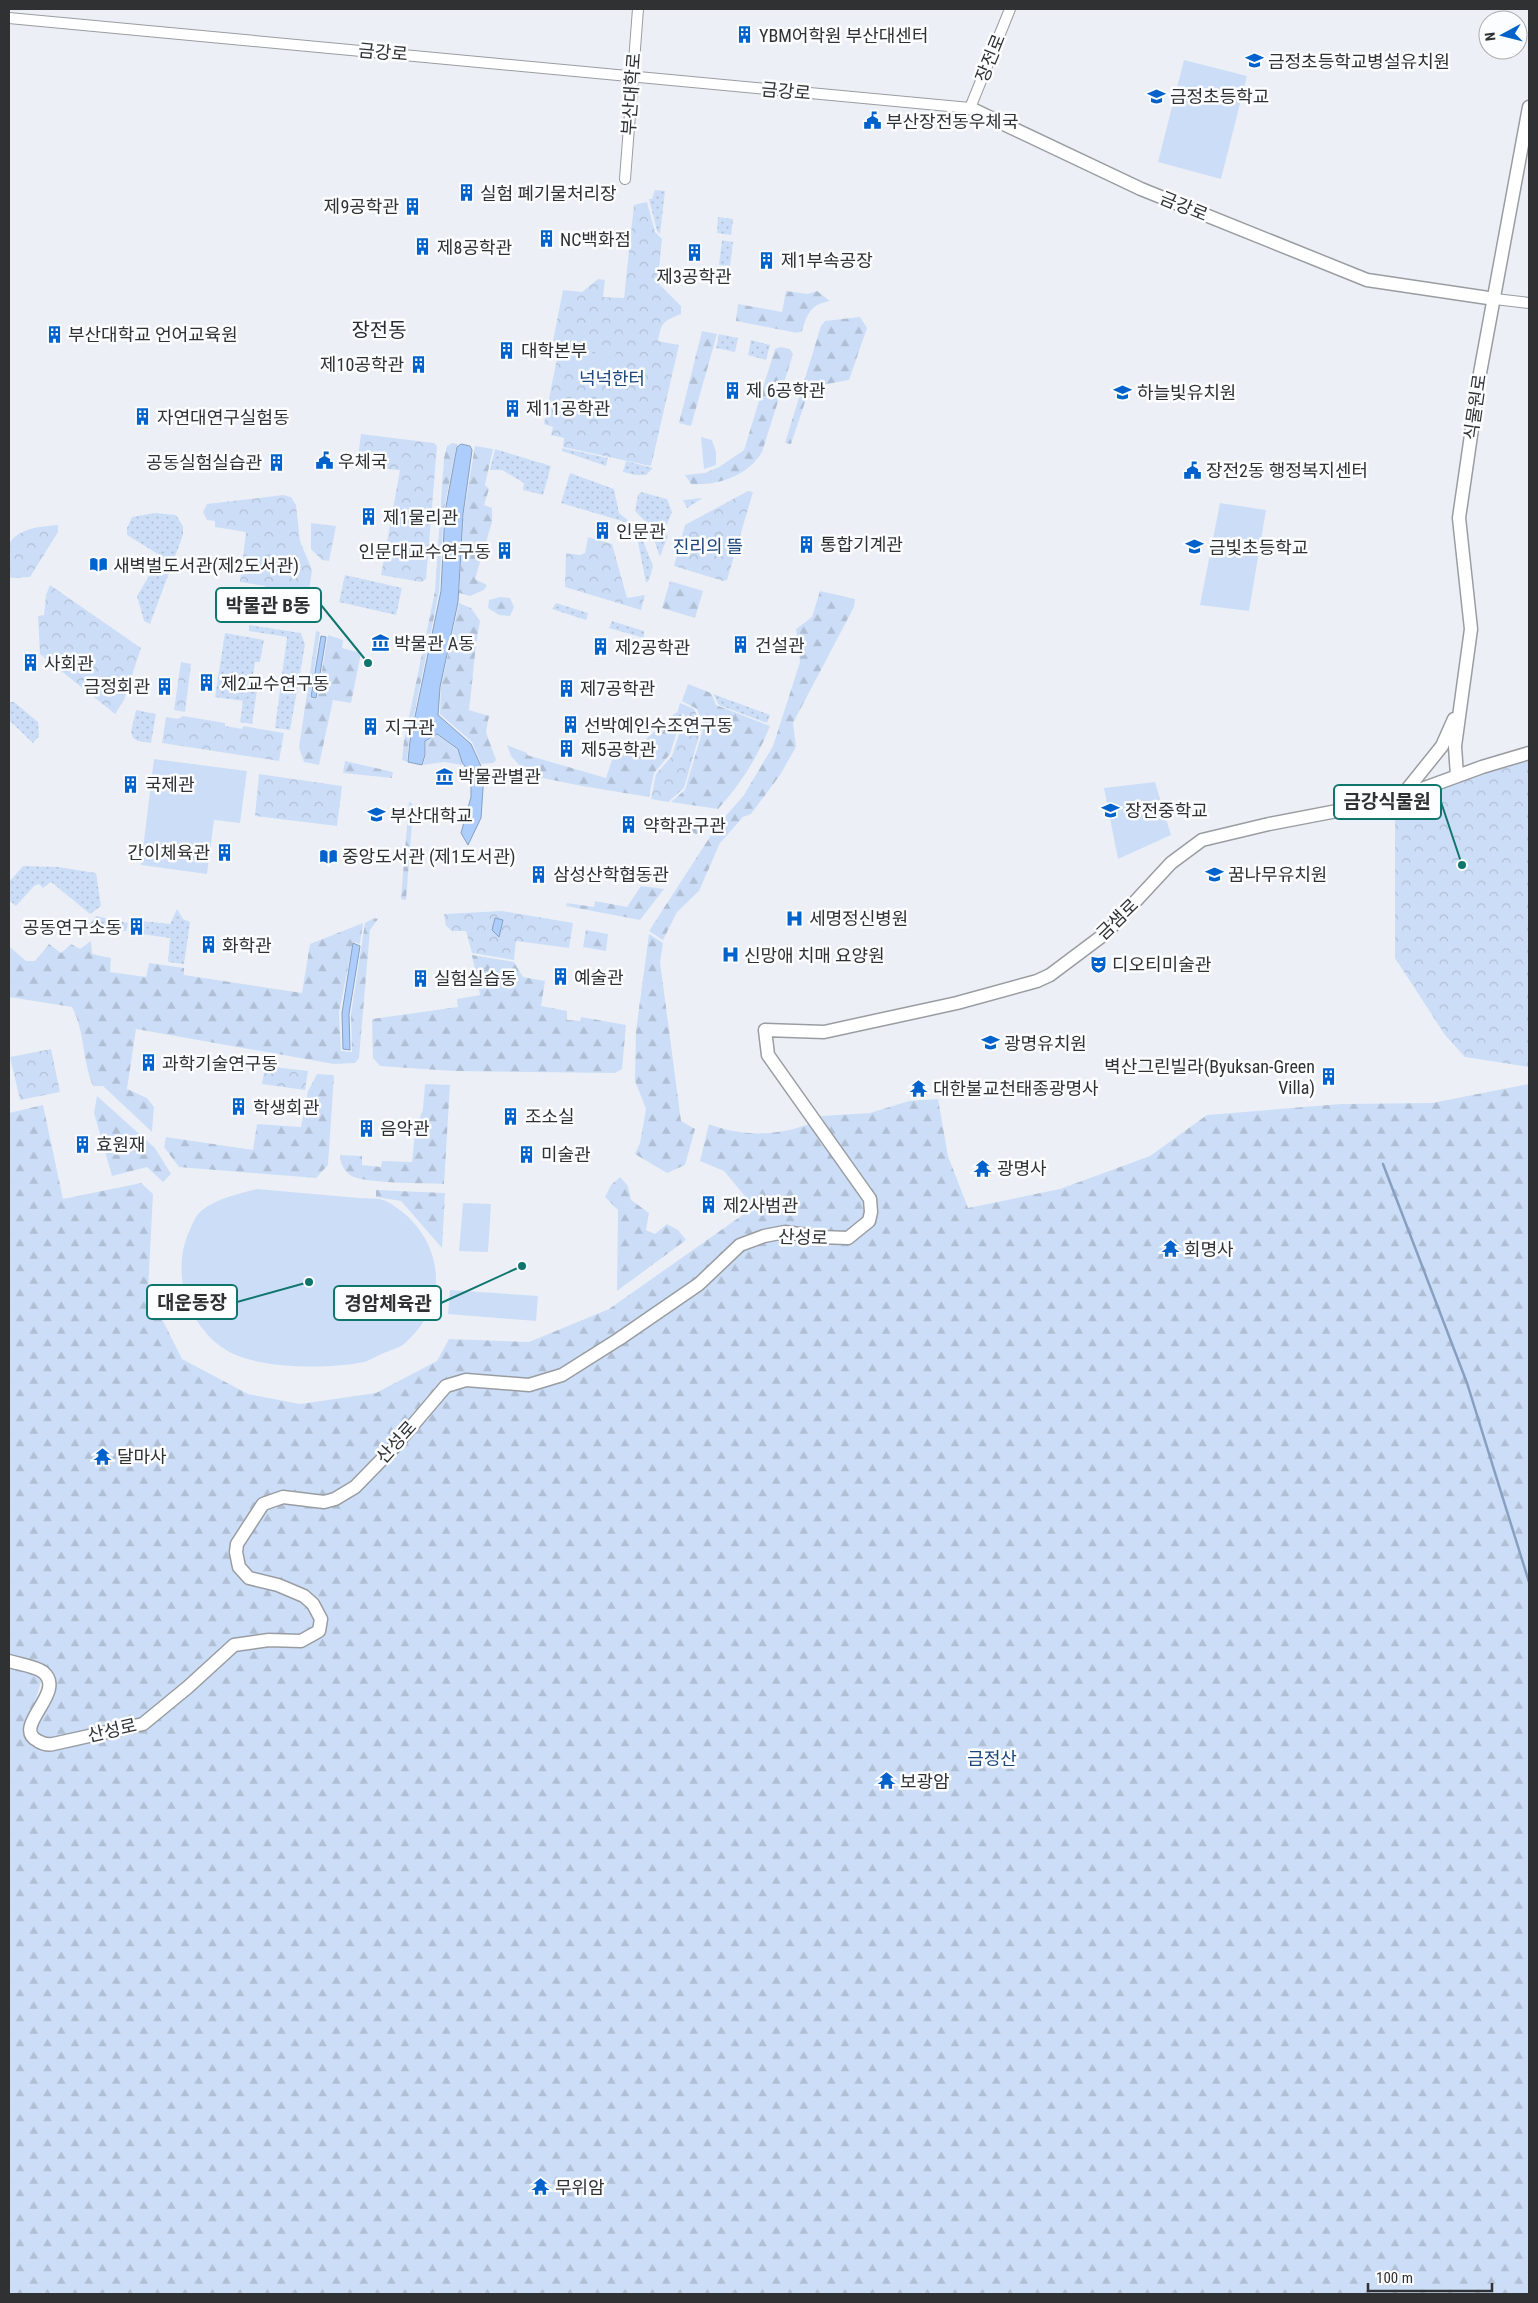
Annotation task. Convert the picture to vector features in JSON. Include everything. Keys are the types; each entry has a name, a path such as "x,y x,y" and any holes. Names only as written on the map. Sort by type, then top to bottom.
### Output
{"main road":[{"name":"식물원로","path":"1457,776 1454,746 1471,629 1459,518 1480,373 1529,107"},
{"name":"금강로","path":"970,108 1141,189 1368,280 1495,299"},
{"name":"식물원로","path":"1401,797 1442,746 1459,710"},
{"name":"금샘로","path":"765,1030 824,1032 957,1003 1037,981 1050,975 1106,933 1171,863 1202,840 1270,824 1389,801 1457,776 1529,754"},
{"name":"산성로","path":"9,1661 40,1670 47,1678 49,1691 32,1721 30,1730 34,1738 41,1743 53,1744 140,1725 188,1687 231,1647 269,1640 303,1641 320,1629 320,1616 313,1604 304,1596 281,1586 249,1578 239,1567 236,1552 237,1544 264,1503 283,1497 324,1502 335,1499 355,1487 399,1442 446,1386 466,1380 532,1385 562,1374 619,1339 699,1284 743,1244 764,1236 785,1232 820,1237 846,1238 867,1223 871,1212 870,1199 768,1055 765,1030"}],"street":[{"name":"부산대학로","path":"625,179 638,9"},
{"name":"장전로","path":"970,108 1010,9"},
{"name":"금강로","path":"9,18 970,108"},
{"name":"금강로","path":"1495,299 1529,303"}],"green space":[{"path":"1184,60 1247,76 1221,179 1158,162"},
{"path":"655,190 665,191 660,234 657,231 649,199 652,199"},
{"name":"넉넉한터","path":"647,202 655,232 662,239 658,278 660,285 681,306 681,314 664,323 659,335 658,341 679,345 651,466 563,447 564,438 551,435 553,427 544,424 560,343 553,341 563,290 582,292 598,279 605,280 603,297 624,298 634,205"},
{"path":"718,217 733,219 731,235 717,233"},
{"path":"722,240 733,242 730,266 719,265"},
{"path":"786,291 808,294 817,291 830,301 814,307 808,315 802,331 797,333 736,321 738,304 782,312"},
{"path":"860,317 867,328 849,380 810,387 791,444 785,443 821,326 825,321"},
{"path":"702,331 717,334 691,426 679,423"},
{"path":"719,334 738,338 735,352 716,348"},
{"path":"573,339 594,343 588,377 566,373"},
{"path":"751,340 770,345 766,360 748,355"},
{"path":"597,344 617,348 610,382 590,378"},
{"path":"780,347 790,349 793,354 762,452 749,467 731,478 711,483 691,484 685,475 705,473 719,467 744,450 775,349"},
{"path":"361,434 434,443 437,446 426,579 421,582 381,575 400,470 361,467 357,464"},
{"path":"701,437 712,440 716,452 716,465 704,469"},
{"path":"452,443 457,444 444,509 439,592 409,740 407,762 402,760 404,741 435,591 444,458 447,446"},
{"path":"475,446 493,449 485,485 489,489 484,505 492,508 492,522 475,579 487,585 484,590 470,596 459,593 464,512"},
{"path":"562,448 608,458 606,466 562,451"},
{"path":"495,449 551,466 543,495 523,490 524,483 502,470 490,470"},
{"path":"626,461 653,468 646,475 623,472"},
{"path":"570,473 614,489 619,513 630,522 626,525 622,521 561,503"},
{"name":"진리의 뜰","path":"748,491 753,492 727,580 723,581 674,566 685,525"},
{"path":"641,492 667,499 672,512 667,524 650,526 635,511 638,495"},
{"path":"283,495 291,497 296,505 300,541 312,570 307,607 300,620 262,616 265,586 240,582 246,532 215,527 215,521 207,520 203,512 207,504"},
{"path":"703,498 687,508 683,500"},
{"path":"1220,503 1266,510 1249,611 1200,605"},
{"path":"155,513 176,515 183,526 183,535 150,624 144,621 137,596 161,556 127,535 127,528 132,517"},
{"path":"311,523 336,526 329,561 322,560 311,549"},
{"path":"58,525 58,532 30,577 9,578 9,543 25,531 38,527"},
{"path":"636,529 641,536 653,566 649,580 646,583 638,542 632,533"},
{"path":"668,535 660,557 653,537"},
{"path":"588,537 612,544 627,598 645,595 641,610 565,587 566,553 580,555 585,553"},
{"path":"345,575 402,588 396,615 339,602"},
{"path":"670,581 703,591 695,618 662,608"},
{"path":"50,585 141,648 124,700 115,714 40,654 38,616 44,615 46,595"},
{"path":"820,591 855,599 854,607 793,723 796,747 780,775 751,814 743,817 720,843 699,891 677,912 663,940 649,931 717,826 744,795 773,746 800,662 796,629 812,617"},
{"path":"500,597 510,598 514,607 510,616 499,615 488,608 489,600"},
{"path":"459,603 471,608 480,621 469,710 489,716 486,732 496,760 493,763 481,764 472,742 440,714 441,687"},
{"path":"556,603 588,613 586,620 552,609"},
{"path":"612,621 644,631 644,638 609,628"},
{"path":"249,625 301,633 305,645 290,730 275,728 287,637 249,631"},
{"path":"316,631 320,632 310,698 317,699 328,635 343,640 342,648 361,653 351,703 333,700 319,765 304,762 299,748"},
{"path":"225,633 264,640 260,662 255,662 251,688 257,690 252,724 240,722 243,701 215,697"},
{"path":"181,662 191,664 185,712 174,710"},
{"path":"688,684 711,693 716,705 770,726 748,770 718,809 671,802 685,790 704,726 697,709 682,701"},
{"path":"713,694 770,715 767,723 719,705"},
{"path":"9,702 14,702 38,722 39,736 33,743 9,720"},
{"path":"680,703 694,709 702,726 684,788 668,802 651,799 656,774 672,756 685,715 678,710"},
{"path":"136,710 156,714 151,743 138,741 133,738 131,732"},
{"path":"679,710 683,712 670,754 654,773 649,797 528,775 511,756 507,745 527,753 527,755 606,778 615,751 639,758 647,738"},
{"path":"183,716 225,723 225,726 242,729 243,726 284,733 279,761 162,743 166,717 178,719"},
{"path":"437,735 458,750 463,765 444,762 423,765 426,755 426,741"},
{"path":"1529,756 1529,1067 1465,1057 1445,1035 1395,958 1395,809 1401,797"},
{"path":"154,759 247,771 240,823 214,820 207,874 141,865"},
{"path":"345,761 393,772 392,778 343,773"},
{"path":"259,774 342,786 337,826 255,816"},
{"path":"1155,782 1171,835 1118,859 1104,788"},
{"path":"409,802 412,803 413,811 406,900 401,899"},
{"path":"699,822 702,823 702,833 695,834 692,833 691,826 692,823"},
{"path":"23,866 58,867 96,873 101,906 90,914 51,882 43,888 39,884 34,886 16,906 9,900 9,878 11,880"},
{"path":"641,886 664,889 640,920 566,906 567,903 594,907 595,901 627,907"},
{"path":"177,909 183,919 190,922 184,964 168,962 170,938 141,934 142,921 170,924"},
{"path":"502,911 573,923 569,948 516,941 514,960 472,953 466,931 452,931 446,926 444,914"},
{"path":"96,916 128,923 126,931 96,929 91,935 88,926"},
{"path":"374,918 378,919 370,930 359,1058 355,1063 334,1064 136,1029 127,1089 147,1098 154,1107 152,1132 103,1086 93,1086 89,1076 79,1026 72,1007 9,997 9,946 26,961 35,961 49,944 61,953 71,944 80,949 91,941 92,954 111,958 110,972 146,977 149,963 184,968 184,975 302,993 310,944 363,923 360,944 353,942 339,1013 341,1051 352,1052 351,1014 365,923"},
{"path":"586,930 608,934 606,951 583,947"},
{"path":"649,934 663,943 660,962 681,1121 695,1129 685,1165 667,1173 635,1154 640,1143 646,1109 635,1081 636,1031"},
{"path":"472,955 514,962 523,977 545,981 541,1006 567,1011 567,1020 580,1021 581,1017 626,1025 622,1069 615,1073 454,1071 380,1066 373,1058 372,1019 458,1007 457,999 480,995"},
{"path":"51,1049 60,1092 20,1100 10,1057"},
{"path":"265,1066 308,1071 305,1090 262,1084"},
{"path":"317,1074 334,1075 328,1165 316,1178 179,1167 164,1147 166,1137 253,1150 257,1124 301,1127 308,1091"},
{"path":"425,1084 450,1085 444,1184 380,1182 350,1175 342,1166 340,1155 362,1156 362,1165 381,1167 382,1161 412,1162 415,1131 423,1109"},
{"name":"금정산","path":"1529,1084 1529,2294 9,2294 9,1663 42,1678 31,1716 37,1745 143,1727 233,1648 320,1633 315,1604 244,1573 238,1548 264,1505 281,1499 329,1504 355,1491 446,1388 465,1383 530,1388 563,1375 740,1248 786,1234 849,1241 873,1215 821,1116 870,1113 909,1101 938,1099 948,1156 968,1208 1060,1189 1150,1156 1207,1115 1341,1104 1432,1103"},
{"path":"97,1096 155,1148 171,1174 163,1182 147,1167 112,1176 94,1113"},
{"path":"43,1105 63,1199 141,1183 153,1194 148,1291 182,1359 248,1394 300,1404 376,1393 437,1361 449,1339 529,1342 609,1309 754,1207 724,1171 700,1161 709,1124 738,1132 769,1133 816,1123 869,1202 867,1219 847,1235 759,1235 696,1284 564,1372 530,1383 460,1380 353,1486 329,1500 281,1496 244,1528 239,1574 302,1596 320,1621 303,1639 234,1643 141,1723 50,1743 33,1735 50,1679 9,1658 9,1113"},
{"path":"620,1177 628,1186 631,1200 649,1213 646,1230 655,1234 667,1224 678,1230 686,1240 617,1291 618,1210 605,1197 611,1185"},
{"path":"257,1189 382,1199 407,1216 421,1232 430,1250 435,1269 435,1289 430,1308 420,1327 404,1344 362,1362 310,1367 255,1361 226,1350 213,1340 193,1314 186,1298 181,1266 183,1250 192,1225 201,1211 221,1200"},
{"path":"376,1190 445,1193 442,1248 401,1201 376,1197"},
{"path":"463,1203 491,1204 488,1252 459,1251"},
{"path":"450,1290 538,1296 536,1321 448,1314"}],"water":[{"path":"461,444 470,446 472,450 463,514 458,602 440,687 438,715 471,744 484,773 481,818 468,845 461,833 471,797 471,775 462,762 458,749 437,734 425,741 425,755 422,765 408,762 410,741 441,591 445,512 457,447"},
{"path":"321,636 326,637 316,698 311,697"},
{"path":"495,918 503,920 499,937 492,930"},
{"path":"353,943 360,946 349,1014 350,1050 343,1049 342,1013"}],"waterway":[{"path":"1383,1164 1467,1383 1529,1582"}],"place":[{"name":"YBM어학원 부산대센터","path":"745,35"},
{"name":"금정초등학교병설유치원","path":"1254,61"},
{"name":"금정초등학교","path":"1156,96"},
{"name":"부산장전동우체국","path":"872,121"},
{"name":"실험 폐기물처리장","path":"466,193"},
{"name":"제9공학관","path":"413,206"},
{"name":"NC백화점","path":"546,239"},
{"name":"제8공학관","path":"423,247"},
{"name":"제3공학관","path":"694,253"},
{"name":"제1부속공장","path":"767,260"},
{"name":"부산대학교 언어교육원","path":"54,334"},
{"name":"대학본부","path":"507,350"},
{"name":"제10공학관","path":"418,364"},
{"name":"제 6공학관","path":"732,390"},
{"name":"하늘빛유치원","path":"1123,392"},
{"name":"제11공학관","path":"512,408"},
{"name":"자연대연구실험동","path":"143,417"},
{"name":"우체국","path":"324,461"},
{"name":"공동실험실습관","path":"276,462"},
{"name":"장전2동 행정복지센터","path":"1192,470"},
{"name":"제1물리관","path":"369,517"},
{"name":"인문관","path":"602,531"},
{"name":"통합기계관","path":"806,544"},
{"name":"금빛초등학교","path":"1195,547"},
{"name":"인문대교수연구동","path":"505,551"},
{"name":"새벽벌도서관(제2도서관)","path":"99,565"},
{"name":"박물관 A동","path":"380,643"},
{"name":"건설관","path":"741,645"},
{"name":"제2공학관","path":"601,647"},
{"name":"사회관","path":"30,663"},
{"name":"박물관 B동","path":"368,663"},
{"name":"제2교수연구동","path":"207,683"},
{"name":"금정회관","path":"164,686"},
{"name":"제7공학관","path":"566,688"},
{"name":"선박예인수조연구동","path":"570,725"},
{"name":"지구관","path":"371,727"},
{"name":"제5공학관","path":"567,749"},
{"name":"박물관별관","path":"444,776"},
{"name":"국제관","path":"131,784"},
{"name":"장전중학교","path":"1111,810"},
{"name":"부산대학교","path":"376,815"},
{"name":"약학관구관","path":"629,825"},
{"name":"간이체육관","path":"224,852"},
{"name":"중앙도서관 (제1도서관)","path":"328,856"},
{"name":"금강식물원","path":"1462,865"},
{"name":"삼성산학협동관","path":"539,874"},
{"name":"꿈나무유치원","path":"1214,874"},
{"name":"세명정신병원","path":"795,918"},
{"name":"공동연구소동","path":"136,927"},
{"name":"화학관","path":"208,945"},
{"name":"신망애 치매 요양원","path":"730,955"},
{"name":"디오티미술관","path":"1098,964"},
{"name":"예술관","path":"560,977"},
{"name":"실험실습동","path":"420,978"},
{"name":"광명유치원","path":"990,1043"},
{"name":"과학기술연구동","path":"148,1063"},
{"name":"벽산그린빌라(Byuksan-Green Villa)","path":"1329,1076"},
{"name":"대한불교천태종광명사","path":"919,1088"},
{"name":"학생회관","path":"239,1107"},
{"name":"조소실","path":"511,1116"},
{"name":"음악관","path":"366,1128"},
{"name":"효원재","path":"82,1144"},
{"name":"미술관","path":"527,1154"},
{"name":"광명사","path":"983,1168"},
{"name":"제2사범관","path":"709,1205"},
{"name":"회명사","path":"1170,1249"},
{"name":"경암체육관","path":"522,1266"},
{"name":"대운동장","path":"309,1282"},
{"name":"달마사","path":"103,1456"},
{"name":"보광암","path":"886,1781"},
{"name":"무위암","path":"541,2187"}],"district":[{"name":"장전동","path":"379,330"}]}
